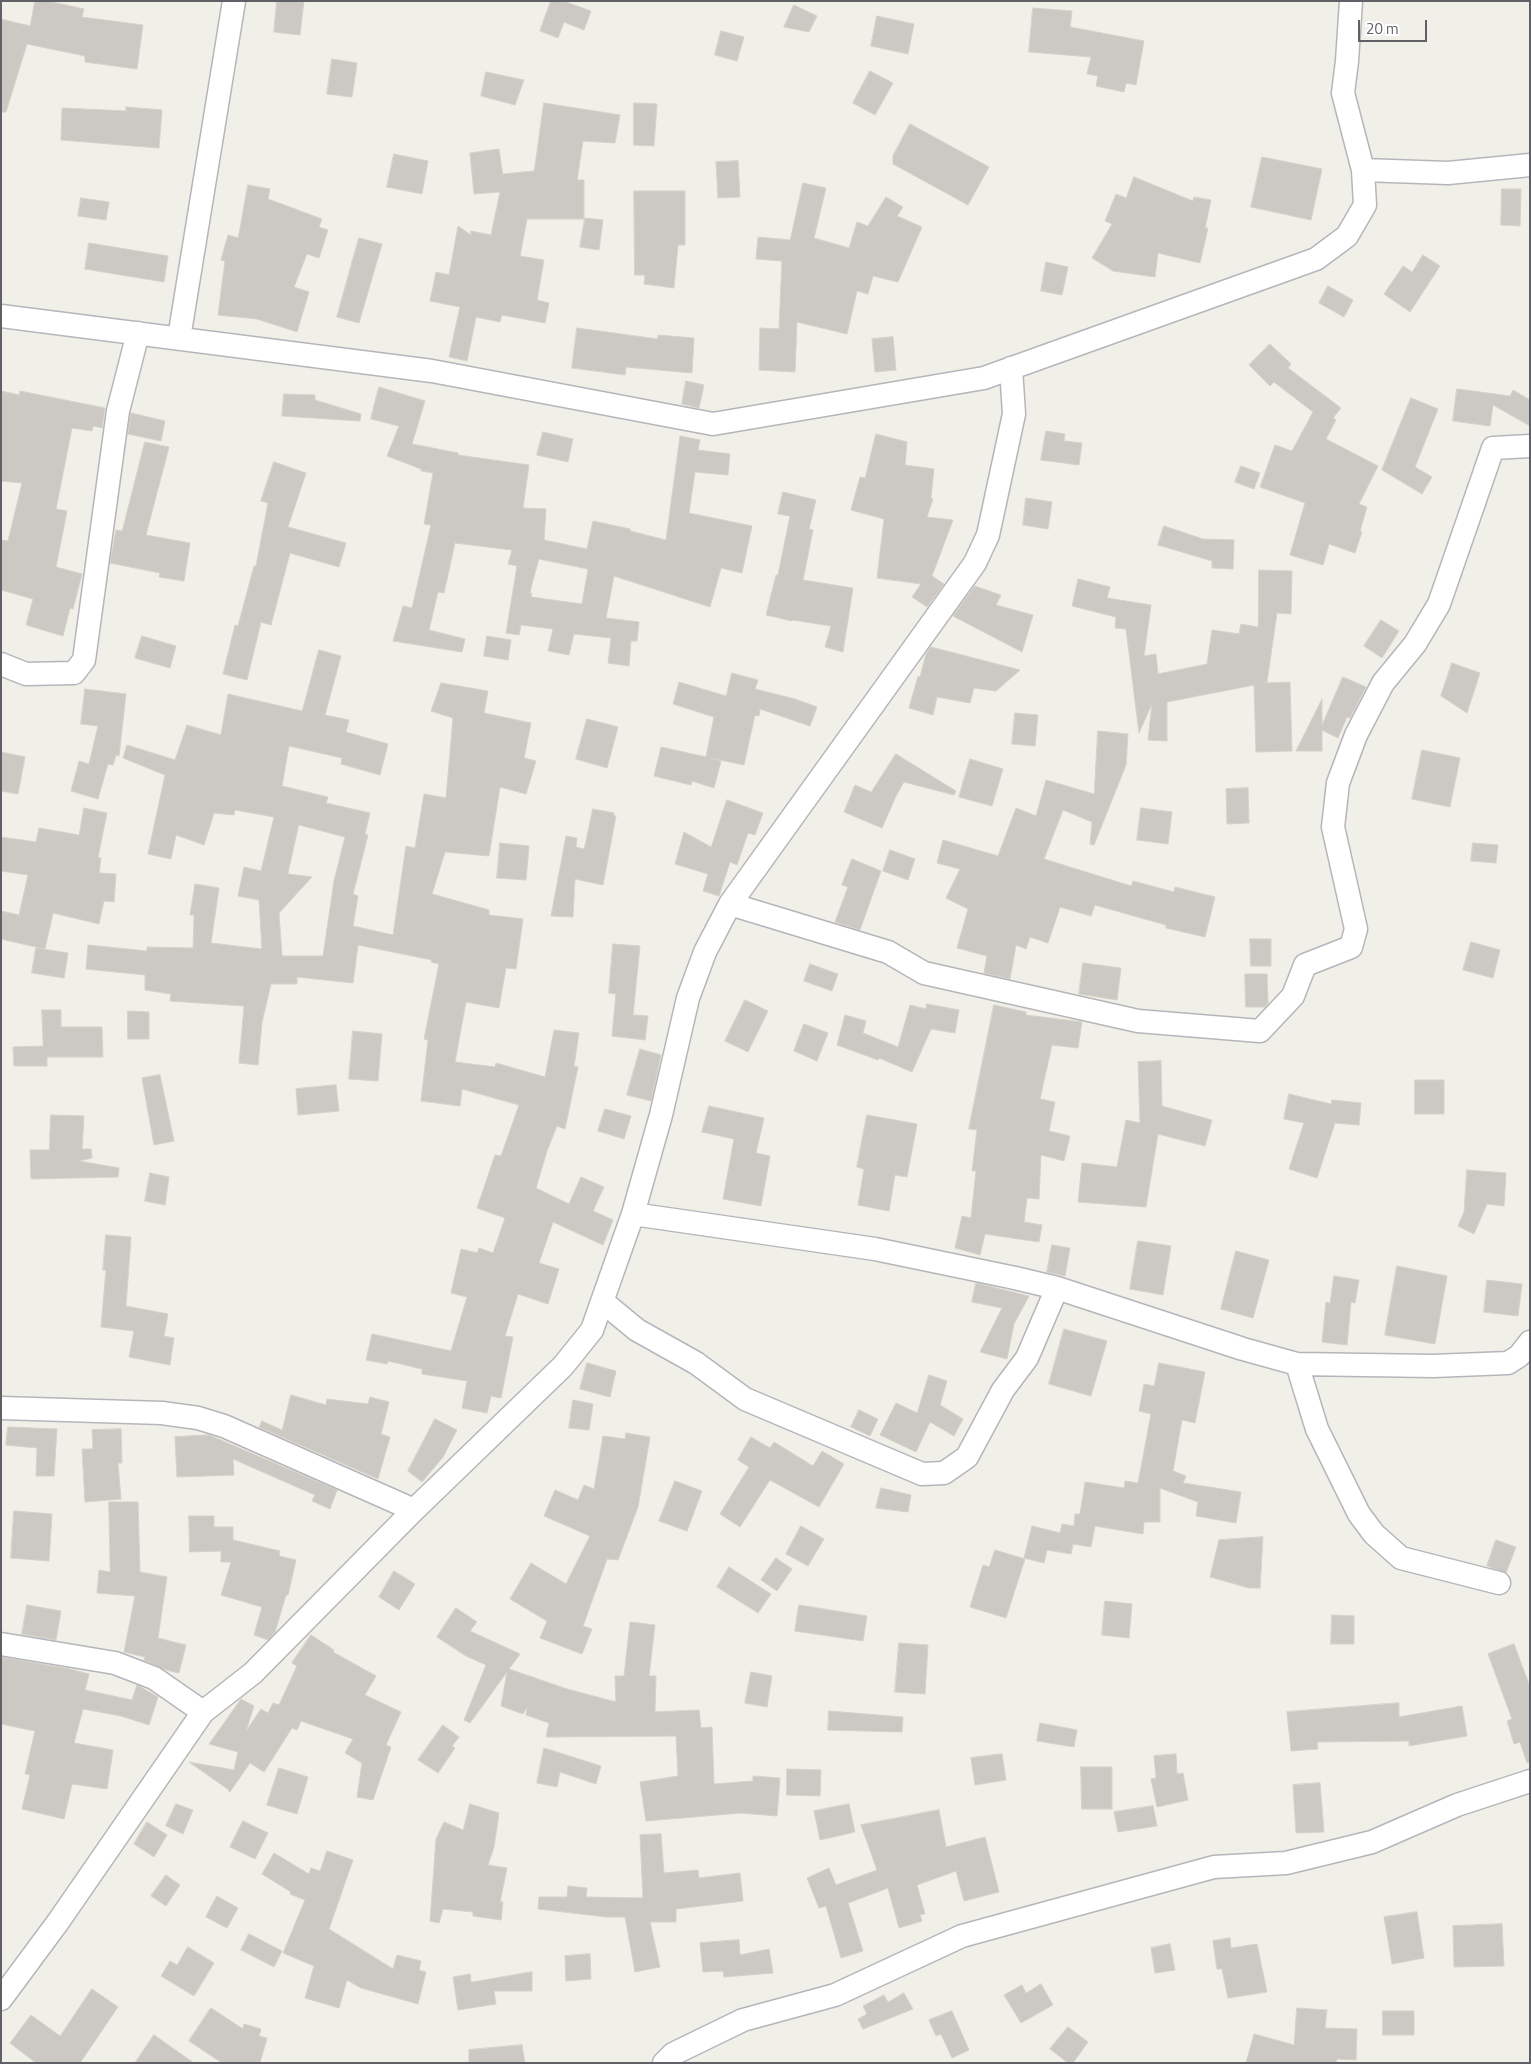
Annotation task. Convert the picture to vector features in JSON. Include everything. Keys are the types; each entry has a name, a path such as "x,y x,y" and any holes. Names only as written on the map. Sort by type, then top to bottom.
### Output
{"street":[{"path":"179,338 234,1"},
{"path":"1,316 432,371 713,424 950,386 984,378 1316,259 1347,236 1365,205 1363,170 1342,93 1347,61 1350,1"},
{"path":"1363,170 1448,173 1530,165"},
{"path":"1,664 26,674 74,673 84,660 118,411 138,333"},
{"path":"1,1999 58,1922 203,1712 253,1673 414,1510 563,1366 592,1330 633,1214 661,1115 688,998 705,952 730,904 975,563 988,534 1014,414 1011,368"},
{"path":"730,904 888,952 924,973 1138,1021 1260,1031 1293,996 1305,965 1351,947 1356,929 1334,827 1338,783 1356,735 1383,683 1415,644 1439,604 1493,448 1530,446"},
{"path":"633,1214 875,1249 1057,1288 1243,1349 1298,1364 1433,1366 1508,1362 1519,1356 1530,1342"},
{"path":"603,1302 637,1330 664,1347 696,1362 745,1399 922,1474 944,1473 967,1457 1003,1390 1027,1358 1057,1288"},
{"path":"1298,1364 1317,1429 1359,1514 1374,1534 1401,1558 1499,1583"},
{"path":"1,1408 162,1412 198,1418 224,1426 414,1510"},
{"path":"1,1644 115,1663 154,1678 203,1712"},
{"path":"664,2063 673,2054 743,2020 835,1996 962,1936 1214,1867 1286,1863 1372,1842 1456,1805 1530,1781"}],"building":[{"path":"35,1 48,1 84,9 82,17 143,25 137,69 85,62 85,56 27,44 6,112 1,112 1,19 30,26"},
{"path":"277,1 304,1 300,35 274,32"},
{"path":"551,1 563,1 591,11 584,30 564,22 558,38 540,31"},
{"path":"794,5 817,16 809,32 784,27"},
{"path":"1033,8 1072,11 1070,27 1144,41 1136,85 1126,83 1124,92 1096,86 1098,76 1087,74 1091,57 1029,52"},
{"path":"877,16 914,24 908,54 871,46"},
{"path":"721,31 744,37 737,61 715,55"},
{"path":"332,59 357,63 352,97 327,94"},
{"path":"870,71 893,83 875,115 853,103"},
{"path":"486,72 524,80 515,105 481,96"},
{"path":"544,103 620,115 615,143 583,141 577,180 584,180 584,219 527,219 520,256 544,260 537,300 549,303 545,323 502,315 500,322 476,317 467,361 449,357 460,307 430,301 436,272 449,275 458,226 471,235 471,231 491,235 500,192 474,194 470,153 499,149 503,177 503,174 534,171"},
{"path":"634,103 657,104 654,146 634,145"},
{"path":"126,107 162,110 159,148 61,140 62,108 126,111"},
{"path":"910,124 989,167 968,205 893,164 893,156"},
{"path":"394,154 428,161 422,194 387,187"},
{"path":"1262,157 1322,169 1311,220 1251,207"},
{"path":"738,161 740,197 718,198 716,162"},
{"path":"1134,177 1193,201 1194,197 1211,200 1205,228 1208,228 1200,263 1158,253 1155,277 1113,271 1092,258 1112,224 1105,221 1116,194 1126,198"},
{"path":"803,183 826,188 814,238 849,248 857,222 868,226 886,197 903,207 897,216 922,227 898,282 873,276 868,294 857,291 847,334 797,322 795,372 759,370 760,328 779,329 782,261 756,259 758,237 790,240"},
{"path":"248,185 270,189 268,199 322,219 319,227 328,230 319,258 307,254 294,287 309,292 297,332 257,319 218,315 225,261 221,260 228,235 238,238"},
{"path":"1502,189 1521,189 1520,226 1501,225"},
{"path":"634,191 685,191 685,245 678,245 674,288 644,284 645,275 635,275"},
{"path":"81,198 109,202 106,220 78,216"},
{"path":"585,218 603,220 599,250 580,247"},
{"path":"359,238 382,244 359,323 337,317"},
{"path":"89,243 168,256 164,282 85,269"},
{"path":"1423,255 1440,266 1410,312 1384,294 1403,266 1412,272"},
{"path":"1046,262 1068,267 1062,295 1041,291"},
{"path":"1328,286 1353,300 1344,317 1319,303"},
{"path":"577,328 658,339 658,335 694,338 692,373 626,367 625,375 572,368"},
{"path":"893,337 896,370 875,372 872,339"},
{"path":"1270,344 1291,364 1288,368 1341,408 1333,418 1336,420 1326,439 1378,466 1359,504 1367,507 1355,553 1329,544 1323,565 1290,555 1305,503 1260,487 1275,445 1292,451 1313,412 1274,382 1270,386 1249,365"},
{"path":"686,381 704,385 699,408 682,404"},
{"path":"379,387 425,401 412,444 458,453 458,455 529,465 523,508 546,509 544,540 587,549 593,521 630,529 630,531 666,540 680,436 700,440 698,450 730,454 728,475 695,472 689,513 752,526 742,573 721,568 710,607 614,576 606,618 639,622 637,641 631,641 629,666 608,663 611,638 574,634 569,655 548,651 553,629 521,625 519,635 506,633 517,566 508,564 512,550 455,543 444,593 438,592 429,630 465,639 462,652 393,641 403,606 412,608 431,525 424,524 433,473 421,471 421,469 387,456 399,426 371,419","holes":["539,559 588,569 582,604 531,597 532,593 530,593"]},
{"path":"1457,389 1510,396 1513,390 1530,400 1530,426 1493,405 1490,426 1453,421"},
{"path":"1,391 19,395 20,391 105,408 102,428 93,426 92,431 72,428 56,509 67,511 56,567 82,574 73,609 70,608 63,636 26,625 33,599 1,590 1,540 8,541 22,483 1,481"},
{"path":"284,394 315,395 315,400 361,414 360,421 282,416"},
{"path":"1411,398 1438,409 1415,467 1432,477 1422,494 1382,470"},
{"path":"131,413 165,421 161,441 128,434"},
{"path":"1046,431 1065,434 1064,441 1082,443 1079,465 1041,460"},
{"path":"543,432 573,439 568,462 537,455"},
{"path":"876,434 907,442 905,465 934,469 931,498 933,499 927,517 953,520 932,576 944,584 927,607 912,597 921,584 877,578 884,519 851,510 860,477 865,478"},
{"path":"145,442 169,447 146,535 190,543 184,581 159,577 160,573 110,563 116,530 122,531"},
{"path":"274,462 306,473 288,527 346,543 339,567 290,553 271,625 261,622 247,680 223,674 235,625 238,626 254,566 256,566 268,503 261,501"},
{"path":"1241,466 1260,473 1254,489 1235,482"},
{"path":"783,492 816,500 809,529 813,530 803,580 853,588 843,652 825,647 831,626 792,621 766,615 776,575 778,575 790,516 778,514"},
{"path":"1026,498 1052,502 1048,529 1023,525"},
{"path":"1164,526 1203,539 1234,540 1233,569 1212,568 1212,561 1158,545"},
{"path":"1259,570 1292,571 1291,614 1277,613 1267,682 1264,683 1290,682 1292,751 1256,752 1254,685 1167,702 1167,741 1148,740 1152,704 1139,733 1126,629 1115,628 1116,617 1072,606 1078,579 1110,587 1107,598 1151,605 1144,656 1156,654 1158,674 1207,664 1212,630 1239,634 1241,624 1258,627"},
{"path":"975,586 1001,595 996,605 1033,615 1022,652 953,616"},
{"path":"1381,620 1399,631 1382,658 1364,646"},
{"path":"142,636 176,646 170,668 135,658"},
{"path":"487,636 511,640 508,660 484,656"},
{"path":"931,647 1020,670 996,691 974,688 970,703 937,697 933,715 909,708 918,676 920,677 926,654"},
{"path":"319,650 341,656 325,715 349,720 346,732 388,744 380,775 341,764 342,758 289,746 282,786 328,797 326,803 370,813 365,834 368,835 353,894 358,896 353,926 393,935 406,846 415,848 424,794 446,798 453,718 431,711 441,683 488,691 484,713 531,723 524,758 536,761 526,794 500,787 489,856 445,852 432,894 489,910 489,915 523,919 516,969 506,968 499,1008 466,1002 455,1062 495,1067 496,1063 545,1077 554,1030 579,1033 574,1066 578,1067 565,1129 557,1126 536,1188 569,1204 581,1177 604,1187 593,1211 613,1220 603,1245 553,1222 539,1263 559,1269 548,1304 518,1294 505,1336 513,1337 501,1398 491,1396 487,1413 462,1408 467,1381 422,1374 422,1369 388,1361 387,1364 366,1360 372,1334 451,1351 467,1297 451,1293 461,1249 477,1253 479,1248 493,1253 505,1218 477,1208 495,1155 501,1156 519,1105 462,1089 460,1106 421,1101 428,1040 424,1039 439,964 431,962 432,960 358,945 353,983 297,977 297,984 271,984 262,1022 258,1065 239,1063 244,1006 170,1001 171,994 145,990 145,975 86,969 88,945 147,951 147,947 193,948 194,915 190,915 195,884 219,888 211,943 262,949 259,900 238,896 244,867 261,871 274,817 235,810 234,815 214,813 204,845 176,835 171,859 148,854 165,775 123,758 127,745 175,760 187,725 221,735 228,694 302,711","holes":["299,825 345,837 334,881 323,956 282,956 279,913 312,877 288,874"]},
{"path":"1452,663 1480,673 1467,713 1441,696"},
{"path":"732,673 758,680 755,689 795,699 817,707 810,726 760,709 759,716 755,715 744,765 711,758 721,761 714,788 692,781 691,785 654,776 661,747 706,757 714,717 673,704 679,682 726,696"},
{"path":"1343,677 1366,687 1350,718 1347,717 1338,738 1322,730 1322,751 1296,751 1322,699 1322,725"},
{"path":"85,689 126,694 119,756 116,755 113,765 108,764 98,799 71,791 79,761 89,764 98,726 81,724"},
{"path":"1015,713 1038,715 1035,746 1012,744"},
{"path":"587,719 618,727 607,768 576,759"},
{"path":"1098,731 1128,734 1126,765 1094,845 1090,844 1092,822 1063,810 1044,859 1131,886 1133,881 1174,892 1175,887 1215,897 1205,937 1166,928 1166,925 1095,905 1091,916 1060,907 1048,943 1030,937 1026,949 1016,945 1010,979 984,973 987,956 957,948 968,909 946,898 960,869 937,863 943,840 998,856 1016,808 1036,816 1046,780 1094,794"},
{"path":"1422,750 1460,758 1450,807 1412,799"},
{"path":"1,752 25,757 18,794 1,791"},
{"path":"896,754 956,791 954,795 904,782 882,828 844,812 855,785 871,792"},
{"path":"970,759 1003,769 992,806 959,797"},
{"path":"1248,788 1249,823 1227,824 1226,789"},
{"path":"727,800 763,813 755,835 748,833 737,865 730,862 719,896 703,891 708,874 675,864 684,832 711,847"},
{"path":"84,808 107,813 98,857 101,858 99,873 116,874 114,902 104,901 99,924 53,913 45,949 1,939 1,911 19,915 28,875 1,871 1,837 36,842 39,828 79,835"},
{"path":"1141,808 1172,812 1168,844 1137,840"},
{"path":"593,809 614,813 614,816 616,816 603,885 575,879 573,917 551,916 566,836 577,838 576,847 584,849"},
{"path":"500,843 529,846 526,880 497,878"},
{"path":"1473,843 1498,845 1496,863 1471,861"},
{"path":"890,850 915,859 908,880 883,871"},
{"path":"852,859 881,871 860,930 835,922 848,887 842,885"},
{"path":"1250,939 1271,939 1271,966 1251,966"},
{"path":"1471,942 1500,950 1493,978 1463,970"},
{"path":"613,944 640,946 633,1015 648,1016 645,1040 612,1036 616,994 609,993"},
{"path":"36,948 68,953 64,978 32,973"},
{"path":"1083,963 1121,968 1117,1000 1079,994"},
{"path":"810,964 838,974 832,991 804,981"},
{"path":"1245,974 1267,974 1268,1003 1265,1007 1246,1007"},
{"path":"745,1000 768,1011 748,1052 725,1041"},
{"path":"927,1004 959,1010 955,1033 931,1029 912,1072 879,1058 878,1060 837,1045 845,1015 866,1021 863,1033 898,1047 910,1005 926,1009"},
{"path":"994,1005 1026,1012 1026,1015 1082,1022 1078,1048 1052,1045 1040,1099 1055,1102 1049,1131 1070,1136 1064,1161 1041,1155 1039,1199 1027,1198 1024,1222 1042,1225 1039,1242 985,1234 980,1255 955,1248 962,1216 971,1218 976,1171 972,1171 977,1130 969,1129"},
{"path":"42,1010 61,1010 61,1027 102,1027 103,1057 47,1057 47,1066 14,1066 13,1047 43,1046"},
{"path":"128,1011 149,1012 149,1039 128,1039"},
{"path":"804,1024 828,1033 817,1061 794,1051"},
{"path":"353,1031 382,1034 378,1081 349,1079"},
{"path":"640,1049 661,1055 651,1101 627,1095"},
{"path":"1161,1061 1162,1106 1212,1120 1205,1146 1158,1134 1146,1207 1078,1202 1082,1163 1117,1167 1126,1120 1140,1123 1138,1062"},
{"path":"160,1075 174,1141 154,1145 142,1078"},
{"path":"1415,1080 1444,1080 1444,1114 1415,1114"},
{"path":"336,1085 339,1111 298,1115 296,1089"},
{"path":"1289,1094 1331,1104 1332,1100 1361,1103 1359,1125 1335,1123 1317,1178 1289,1169 1304,1123 1284,1119"},
{"path":"709,1106 764,1118 756,1153 770,1156 761,1206 723,1199 734,1139 702,1132"},
{"path":"605,1109 631,1116 624,1139 598,1131"},
{"path":"51,1115 84,1116 82,1149 91,1149 92,1158 79,1161 119,1168 118,1177 31,1179 30,1150 49,1150"},
{"path":"867,1115 917,1124 907,1177 895,1175 889,1211 858,1205 864,1169 857,1167"},
{"path":"1467,1170 1506,1173 1504,1206 1487,1204 1474,1234 1458,1226 1464,1212"},
{"path":"150,1173 169,1177 165,1205 145,1201"},
{"path":"106,1235 131,1237 126,1306 168,1314 164,1336 174,1338 170,1365 129,1357 134,1331 101,1327 106,1270 103,1270"},
{"path":"1138,1241 1171,1246 1163,1295 1130,1289"},
{"path":"1052,1245 1070,1248 1065,1276 1047,1272"},
{"path":"1236,1251 1269,1260 1253,1318 1221,1309"},
{"path":"1397,1266 1447,1276 1435,1344 1385,1335"},
{"path":"1334,1276 1359,1280 1355,1303 1351,1302 1347,1345 1322,1342 1326,1302 1330,1303"},
{"path":"1487,1280 1522,1284 1518,1316 1484,1312"},
{"path":"976,1283 1029,1296 1014,1324 1007,1359 980,1352 1002,1308 972,1302"},
{"path":"1064,1329 1107,1341 1091,1396 1049,1384"},
{"path":"587,1363 616,1371 610,1397 580,1389"},
{"path":"1159,1363 1205,1372 1195,1423 1182,1420 1173,1471 1186,1476 1183,1483 1241,1492 1236,1523 1196,1516 1198,1502 1160,1488 1160,1522 1144,1522 1143,1534 1095,1526 1091,1547 1073,1544 1071,1554 1047,1550 1044,1563 1024,1558 1032,1526 1060,1533 1062,1524 1074,1526 1075,1514 1080,1514 1085,1482 1124,1488 1125,1481 1138,1483 1151,1414 1139,1411 1144,1384 1154,1386"},
{"path":"929,1375 947,1381 940,1405 963,1419 954,1436 930,1422 916,1452 880,1435 896,1403 917,1413"},
{"path":"291,1395 326,1405 327,1399 368,1404 370,1397 389,1402 381,1434 390,1437 378,1479 259,1427 262,1421 282,1430"},
{"path":"573,1400 593,1404 589,1430 569,1428"},
{"path":"859,1410 878,1419 870,1436 851,1427"},
{"path":"435,1419 457,1430 443,1457 422,1482 408,1471"},
{"path":"8,1427 57,1429 54,1476 36,1476 37,1448 6,1445"},
{"path":"121,1429 122,1463 118,1463 121,1499 85,1502 82,1449 93,1449 92,1430"},
{"path":"626,1433 650,1437 638,1507 618,1560 607,1559 583,1626 592,1629 582,1654 540,1638 547,1621 510,1599 531,1563 566,1584 590,1536 544,1516 555,1490 578,1500 584,1485 594,1489 603,1436 625,1439"},
{"path":"209,1435 337,1490 330,1509 312,1501 315,1495 233,1459 234,1475 177,1477 175,1437"},
{"path":"751,1437 770,1448 774,1442 813,1466 822,1451 844,1464 819,1507 770,1480 740,1527 720,1514 749,1467 738,1460"},
{"path":"675,1481 702,1491 687,1531 659,1521"},
{"path":"881,1488 911,1495 908,1512 876,1508"},
{"path":"109,1502 138,1502 140,1572 167,1577 158,1638 186,1645 179,1673 166,1670 144,1660 145,1657 124,1652 135,1596 97,1593 99,1570 110,1572"},
{"path":"14,1511 52,1514 49,1561 11,1558"},
{"path":"189,1516 214,1516 214,1527 233,1527 233,1540 280,1551 279,1556 296,1560 288,1595 286,1595 275,1632 268,1640 254,1635 262,1607 221,1595 231,1562 221,1562 221,1551 190,1552"},
{"path":"801,1526 824,1539 808,1566 786,1554"},
{"path":"1263,1537 1260,1588 1249,1588 1210,1577 1219,1540"},
{"path":"1496,1540 1516,1547 1506,1573 1487,1566"},
{"path":"995,1550 1025,1559 1006,1618 970,1607 983,1565 989,1567"},
{"path":"776,1558 792,1569 777,1591 761,1580"},
{"path":"729,1567 771,1594 758,1613 717,1587"},
{"path":"394,1571 415,1584 399,1610 379,1597"},
{"path":"1105,1601 1132,1604 1129,1638 1102,1635"},
{"path":"27,1605 61,1611 56,1640 22,1634"},
{"path":"799,1605 867,1616 863,1641 795,1631"},
{"path":"456,1608 477,1622 470,1631 520,1654 509,1669 567,1689 616,1702 615,1676 624,1676 630,1622 655,1625 649,1676 656,1676 655,1712 699,1710 701,1728 712,1727 714,1784 753,1781 753,1776 780,1778 777,1816 741,1813 646,1821 640,1782 678,1776 676,1736 546,1737 549,1723 526,1715 527,1707 523,1714 501,1706 507,1672 470,1723 464,1720 486,1665 466,1656 437,1637"},
{"path":"1332,1615 1354,1616 1354,1644 1331,1644"},
{"path":"311,1635 334,1650 333,1652 376,1676 365,1695 401,1712 386,1745 391,1747 373,1800 357,1797 362,1763 345,1753 353,1739 301,1721 297,1730 292,1728 264,1772 250,1763 229,1792 229,1790 189,1762 234,1770 238,1752 209,1744 241,1699 254,1706 246,1731 261,1709 268,1713 273,1703 279,1705 297,1666 292,1663"},
{"path":"899,1643 928,1645 925,1694 895,1692"},
{"path":"1514,1644 1530,1687 1530,1762 1527,1763 1520,1742 1514,1744 1507,1721 1512,1719 1488,1654"},
{"path":"1,1657 89,1674 85,1690 132,1700 137,1685 158,1697 149,1725 121,1716 83,1709 74,1743 113,1750 107,1789 72,1784 64,1819 22,1809 30,1775 25,1774 35,1731 1,1724"},
{"path":"751,1672 772,1676 767,1707 745,1703"},
{"path":"1399,1703 1399,1717 1462,1706 1467,1736 1409,1746 1409,1741 1317,1742 1318,1749 1291,1751 1287,1712"},
{"path":"829,1711 903,1717 902,1732 828,1730"},
{"path":"1040,1723 1077,1730 1074,1747 1037,1741"},
{"path":"443,1725 459,1737 452,1746 455,1748 438,1773 418,1760"},
{"path":"544,1748 601,1766 596,1784 560,1772 557,1787 537,1783"},
{"path":"1002,1754 1006,1780 975,1785 971,1758"},
{"path":"1176,1754 1177,1774 1183,1773 1188,1800 1157,1807 1151,1779 1156,1778 1154,1756"},
{"path":"1081,1767 1112,1767 1112,1809 1082,1809"},
{"path":"279,1768 308,1777 297,1814 267,1805"},
{"path":"787,1769 821,1770 820,1796 787,1795"},
{"path":"1320,1783 1324,1832 1296,1833 1293,1785"},
{"path":"176,1804 193,1810 183,1834 166,1826"},
{"path":"470,1804 499,1813 494,1847 488,1865 507,1868 500,1902 503,1902 501,1920 473,1916 473,1912 443,1909 439,1923 430,1921 436,1839 444,1822 463,1830"},
{"path":"849,1804 855,1832 820,1840 814,1811"},
{"path":"1153,1806 1157,1826 1118,1832 1114,1812"},
{"path":"939,1810 946,1847 985,1837 999,1892 964,1901 956,1871 917,1885 925,1914 920,1915 922,1921 899,1928 888,1888 848,1903 863,1951 841,1958 826,1906 819,1908 807,1878 829,1868 836,1885 877,1870 861,1825"},
{"path":"243,1821 268,1833 255,1859 230,1847"},
{"path":"147,1822 167,1835 154,1857 134,1844"},
{"path":"661,1834 664,1873 698,1870 699,1878 740,1873 743,1901 676,1909 676,1922 650,1922 660,1967 635,1972 625,1917 606,1917 538,1909 539,1897 567,1897 568,1886 587,1888 586,1897 643,1898 640,1835"},
{"path":"327,1851 353,1860 329,1929 393,1969 397,1955 421,1961 419,1970 426,1972 418,2004 361,1988 347,1980 339,2008 305,1998 314,1966 283,1953 305,1900 290,1894 291,1892 262,1874 274,1853 309,1874 311,1868 320,1871"},
{"path":"166,1875 180,1885 166,1906 151,1896"},
{"path":"217,1896 238,1908 227,1928 206,1917"},
{"path":"1417,1912 1424,1958 1392,1964 1384,1917"},
{"path":"1502,1924 1504,1966 1454,1967 1453,1926"},
{"path":"249,1934 282,1951 274,1967 241,1950"},
{"path":"1230,1938 1231,1948 1257,1944 1267,1992 1228,1998 1222,1969 1217,1969 1213,1941"},
{"path":"739,1940 740,1955 769,1949 773,1973 724,1977 723,1971 703,1972 700,1943"},
{"path":"1170,1944 1175,1970 1155,1973 1151,1948"},
{"path":"188,1947 214,1963 194,1996 161,1976 170,1961 177,1965"},
{"path":"590,1954 591,1979 566,1981 565,1956"},
{"path":"532,1972 532,1991 494,1991 496,2004 458,2010 453,1977 470,1974 471,1982"},
{"path":"1041,1984 1053,2005 1021,2023 1004,1995 1022,1985 1026,1993"},
{"path":"92,1989 118,2007 80,2063 36,2063 10,2043 31,2015 60,2036"},
{"path":"904,1993 913,2009 863,2029 858,2019 867,2014 863,2006 884,1995 888,2002"},
{"path":"211,2008 243,2029 244,2024 261,2029 259,2036 267,2038 260,2063 222,2063 189,2041"},
{"path":"1297,2008 1327,2010 1325,2028 1357,2029 1356,2060 1337,2059 1336,2063 1246,2063 1254,2034 1294,2045"},
{"path":"952,2011 969,2050 952,2058 941,2034 936,2036 929,2020"},
{"path":"1383,2011 1414,2011 1414,2035 1383,2035"},
{"path":"1068,2027 1088,2042 1073,2063 1068,2063 1050,2049"},
{"path":"154,2035 194,2063 135,2063"},
{"path":"522,2045 525,2063 469,2063 469,2050"}]}
